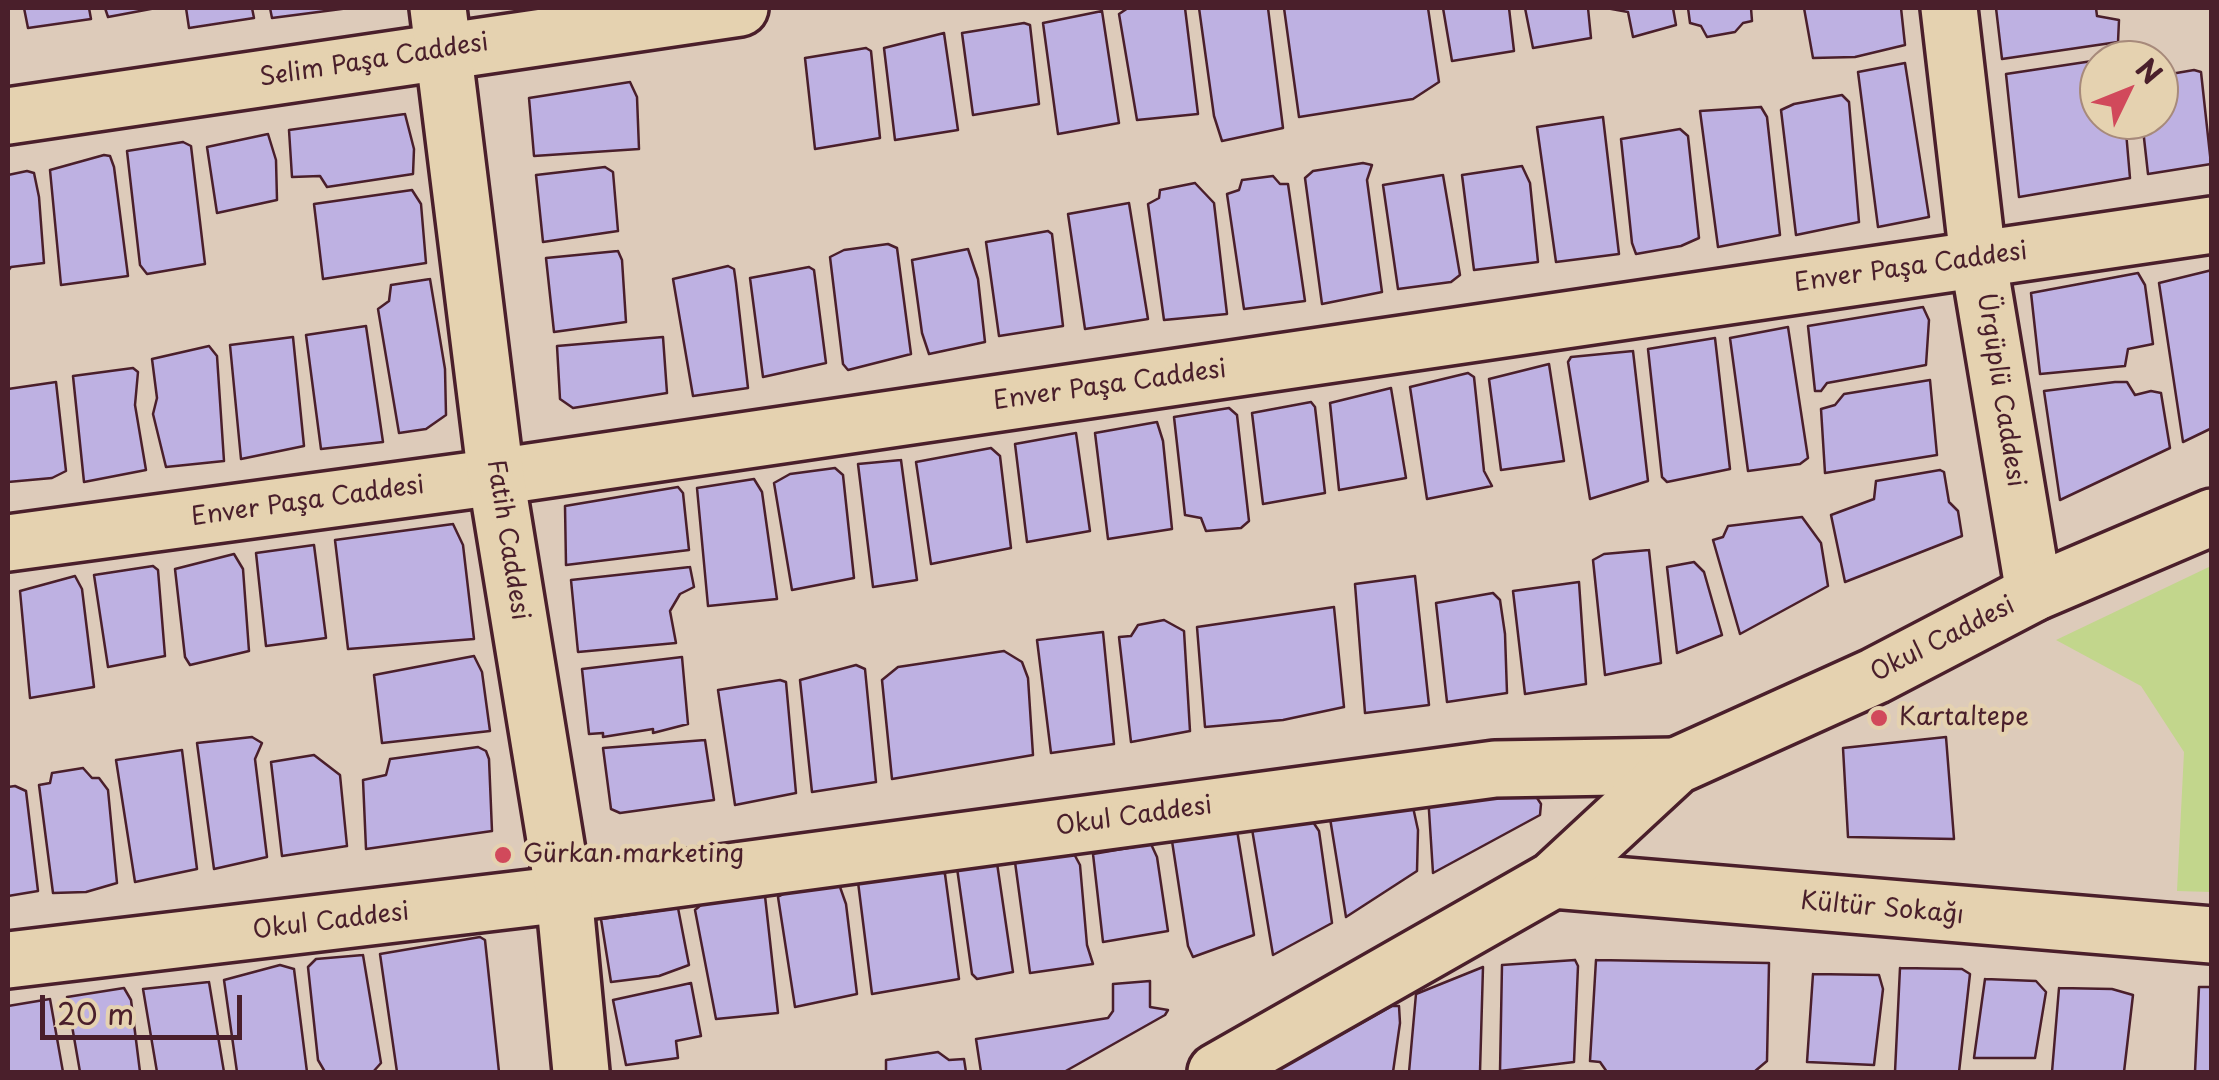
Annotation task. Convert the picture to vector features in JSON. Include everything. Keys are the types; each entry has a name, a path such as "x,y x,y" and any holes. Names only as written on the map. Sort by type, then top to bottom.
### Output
{"street":[{"name":"Selim Paşa Caddesi","path":"8,116 440,29 740,8"},
{"name":"Ürgüplü Caddesi","path":"1949,8 1978,258 2034,594"},
{"name":"Fatih Caddesi","path":"440,29 496,477 564,894 581,1072"},
{"name":"Enver Paşa Caddesi","path":"8,543 496,477 2212,225"},
{"name":"Okul Caddesi","path":"8,960 564,894 1496,769 1676,766 1875,676 2034,594 2212,517"},
{"path":"1216,1072 1553,880 1676,766"},
{"name":"Kültür Sokağı","path":"1553,880 2212,935"}],"green space":[{"path":"2211,566 2211,892 2177,891 2184,752 2141,686 2056,640"}],"building":[{"path":"24,8 89,8 91,19 28,28"},
{"path":"105,8 156,8 108,17"},
{"path":"186,8 252,8 254,18 189,28"},
{"path":"270,8 349,8 272,18"},
{"path":"1128,8 1185,8 1198,114 1137,120 1119,14"},
{"path":"1199,8 1268,8 1283,128 1222,141 1214,116"},
{"path":"1284,8 1428,8 1439,82 1413,99 1299,117"},
{"path":"1443,8 1509,8 1514,51 1452,61"},
{"path":"1525,8 1588,8 1591,38 1533,48"},
{"path":"1606,8 1673,8 1676,25 1633,37 1628,12"},
{"path":"1688,8 1751,8 1752,21 1743,23 1735,32 1707,37 1701,26 1690,23"},
{"path":"1804,8 1901,8 1905,45 1855,57 1813,58"},
{"path":"1996,8 2096,8 2097,16 2119,20 2118,40 2079,40 2079,48 2002,59"},
{"path":"1102,11 1119,123 1058,134 1043,23"},
{"path":"1030,25 1039,104 973,115 962,33"},
{"path":"944,33 958,130 895,140 884,48"},
{"path":"866,48 871,51 880,138 815,149 805,58"},
{"path":"1905,63 1929,217 1878,227 1858,72"},
{"path":"2079,63 2079,140 2127,140 2130,178 2019,197 2006,74"},
{"path":"2201,72 2211,164 2148,174 2144,140 2179,140 2179,73"},
{"path":"630,82 637,97 639,149 534,156 529,98"},
{"path":"1842,95 1849,102 1859,222 1796,235 1781,110"},
{"path":"1761,107 1767,117 1780,235 1718,247 1700,111"},
{"path":"405,114 414,149 413,174 327,187 320,176 292,177 289,130"},
{"path":"1603,117 1619,254 1556,262 1537,127"},
{"path":"1680,129 1688,136 1699,238 1681,246 1636,254 1621,139"},
{"path":"268,134 276,160 277,200 217,213 207,147"},
{"path":"183,142 191,146 205,264 147,274 140,265 127,151"},
{"path":"110,156 114,167 128,276 61,285 50,170"},
{"path":"1372,165 1367,180 1382,292 1322,304 1305,178 1313,171"},
{"path":"1522,166 1530,183 1538,262 1474,270 1462,175"},
{"path":"605,167 613,172 618,231 543,242 536,175"},
{"path":"34,173 39,197 44,263 11,267 8,271 8,175"},
{"path":"1443,175 1460,275 1451,282 1398,289 1383,185"},
{"path":"1273,176 1280,184 1288,184 1305,301 1244,309 1227,194 1239,190 1242,180"},
{"path":"1195,183 1214,203 1227,314 1164,320 1148,204 1159,198 1160,190"},
{"path":"412,190 421,204 426,263 323,279 314,204"},
{"path":"1129,203 1148,319 1085,329 1068,214"},
{"path":"1048,231 1052,234 1063,326 999,336 986,242"},
{"path":"888,244 897,248 911,354 848,370 843,364 830,257 844,250"},
{"path":"968,249 978,279 985,342 929,354 922,333 912,260"},
{"path":"618,251 626,322 554,332 546,258"},
{"path":"728,266 734,269 748,388 693,396 673,279"},
{"path":"809,267 814,270 826,363 763,377 750,278"},
{"path":"2212,270 2212,428 2183,442 2159,283"},
{"path":"2138,273 2145,285 2153,344 2128,349 2125,366 2040,374 2031,293"},
{"path":"430,279 445,369 446,415 426,429 399,433 378,309 389,301 391,285"},
{"path":"1923,307 1929,320 1926,365 1827,383 1821,391 1815,391 1808,326"},
{"path":"366,326 383,442 321,449 306,335"},
{"path":"1788,327 1808,458 1800,464 1748,471 1730,338"},
{"path":"293,337 304,446 241,459 230,345"},
{"path":"663,337 667,393 573,408 560,399 557,346"},
{"path":"1715,338 1730,469 1667,482 1662,477 1648,349"},
{"path":"209,346 217,356 224,461 166,467 153,414 157,398 152,359"},
{"path":"1633,351 1648,481 1590,499 1568,362 1571,357"},
{"path":"1549,364 1564,461 1501,470 1489,379"},
{"path":"133,368 138,372 135,405 146,470 84,482 73,376"},
{"path":"1468,373 1474,377 1484,471 1492,486 1427,499 1410,387"},
{"path":"1930,380 1937,455 1825,473 1821,409 1835,405 1844,394"},
{"path":"56,382 66,471 52,478 8,482 8,389"},
{"path":"2127,382 2135,395 2161,393 2170,448 2060,500 2044,391"},
{"path":"1391,388 1406,478 1339,490 1330,403"},
{"path":"1311,402 1315,407 1325,493 1263,504 1252,413"},
{"path":"1229,408 1237,415 1249,521 1241,528 1206,531 1201,518 1185,515 1174,417"},
{"path":"1157,422 1163,441 1172,529 1108,539 1095,433"},
{"path":"1076,433 1090,531 1027,542 1015,444"},
{"path":"991,448 1000,456 1011,548 931,564 916,462"},
{"path":"901,460 917,580 873,587 858,464"},
{"path":"835,468 843,475 854,578 792,590 774,483 790,474"},
{"path":"1944,472 1949,502 1958,511 1962,536 1845,582 1831,515 1874,499 1876,481"},
{"path":"754,479 762,492 777,599 708,606 697,488"},
{"path":"678,487 683,493 689,550 566,565 565,506"},
{"path":"1802,517 1821,543 1828,586 1740,634 1713,540 1723,537 1728,526"},
{"path":"453,524 463,545 474,639 348,649 335,540"},
{"path":"314,545 326,638 266,646 256,553"},
{"path":"1649,550 1661,663 1605,675 1593,560 1604,554"},
{"path":"234,554 243,569 249,651 190,665 185,657 175,569"},
{"path":"1694,562 1704,572 1722,635 1677,653 1667,567"},
{"path":"153,566 158,570 165,656 108,667 94,575"},
{"path":"690,567 694,587 680,594 670,611 676,643 578,652 571,580"},
{"path":"75,576 82,589 94,687 30,698 20,591"},
{"path":"1415,576 1429,705 1365,713 1355,584"},
{"path":"1579,582 1586,684 1525,694 1513,591"},
{"path":"1493,593 1500,600 1505,634 1507,693 1447,702 1436,603"},
{"path":"1334,607 1344,707 1283,720 1205,727 1197,627"},
{"path":"1164,620 1184,631 1190,731 1131,742 1119,637 1131,636 1138,625"},
{"path":"1103,632 1114,744 1051,753 1037,640"},
{"path":"1004,651 1022,662 1028,678 1033,755 892,779 882,680 898,667"},
{"path":"474,656 482,672 490,731 382,743 374,675"},
{"path":"682,657 688,724 653,733 653,729 603,737 603,733 589,734 582,669"},
{"path":"856,665 865,669 876,782 812,792 800,680"},
{"path":"786,682 796,793 735,805 718,690"},
{"path":"252,737 262,743 255,759 267,857 214,869 197,743"},
{"path":"1946,737 1954,839 1848,837 1843,748"},
{"path":"705,740 714,800 620,813 611,809 603,748"},
{"path":"478,747 486,751 489,759 492,831 366,849 363,780 386,775 390,759"},
{"path":"182,750 197,869 135,882 116,760"},
{"path":"314,755 340,775 347,846 282,856 271,762"},
{"path":"83,768 92,778 99,778 108,790 117,883 86,892 53,893 39,785 50,783 52,773"},
{"path":"1524,778 1541,804 1540,815 1433,873 1428,795"},
{"path":"8,787 26,791 38,891 8,896"},
{"path":"1411,798 1418,830 1417,871 1346,917 1329,812"},
{"path":"1311,819 1319,831 1332,923 1273,955 1252,829"},
{"path":"1237,830 1254,935 1193,957 1172,841"},
{"path":"1151,844 1157,857 1168,931 1103,942 1093,854"},
{"path":"1073,852 1080,865 1087,945 1093,964 1030,973 1015,862"},
{"path":"997,863 1013,972 977,979 972,974 957,868"},
{"path":"936,869 945,874 959,979 872,994 858,882"},
{"path":"833,884 840,887 846,904 857,994 795,1007 778,897 790,890"},
{"path":"765,896 778,1013 716,1019 695,910 702,904"},
{"path":"678,908 689,965 659,976 611,982 601,919"},
{"path":"480,937 485,940 499,1072 397,1072 380,954"},
{"path":"363,955 381,1063 373,1072 325,1072 318,1060 308,967 316,959"},
{"path":"1575,960 1578,966 1574,1062 1500,1071 1502,965"},
{"path":"1596,960 1769,963 1767,1061 1754,1072 1607,1072 1600,1062 1590,1061"},
{"path":"280,965 294,969 307,1072 237,1072 224,980"},
{"path":"1483,967 1480,1072 1409,1072 1416,994"},
{"path":"1900,968 1962,969 1970,974 1959,1072 1895,1072"},
{"path":"1813,974 1879,975 1883,989 1874,1065 1807,1062"},
{"path":"1985,979 2036,981 2046,992 2035,1058 1974,1058"},
{"path":"1150,981 1150,1007 1168,1010 1165,1015 1064,1072 981,1072 976,1039 1108,1018 1113,1011 1113,984"},
{"path":"209,982 224,1072 157,1072 143,989"},
{"path":"691,983 701,1036 676,1041 678,1058 626,1065 613,1000"},
{"path":"2199,987 2212,987 2212,1072 2195,1072"},
{"path":"124,988 131,1000 140,1072 80,1072 67,997"},
{"path":"2059,988 2112,989 2133,995 2124,1072 2052,1072"},
{"path":"50,999 63,1072 8,1072 8,1006"},
{"path":"1392,1006 1399,1006 1400,1023 1393,1072 1274,1072"},
{"path":"938,1052 949,1060 964,1059 966,1072 886,1072 886,1060"}],"place":[{"name":"Kartaltepe","path":"1879,718"},
{"name":"Gürkan marketing","path":"503,855"}]}
